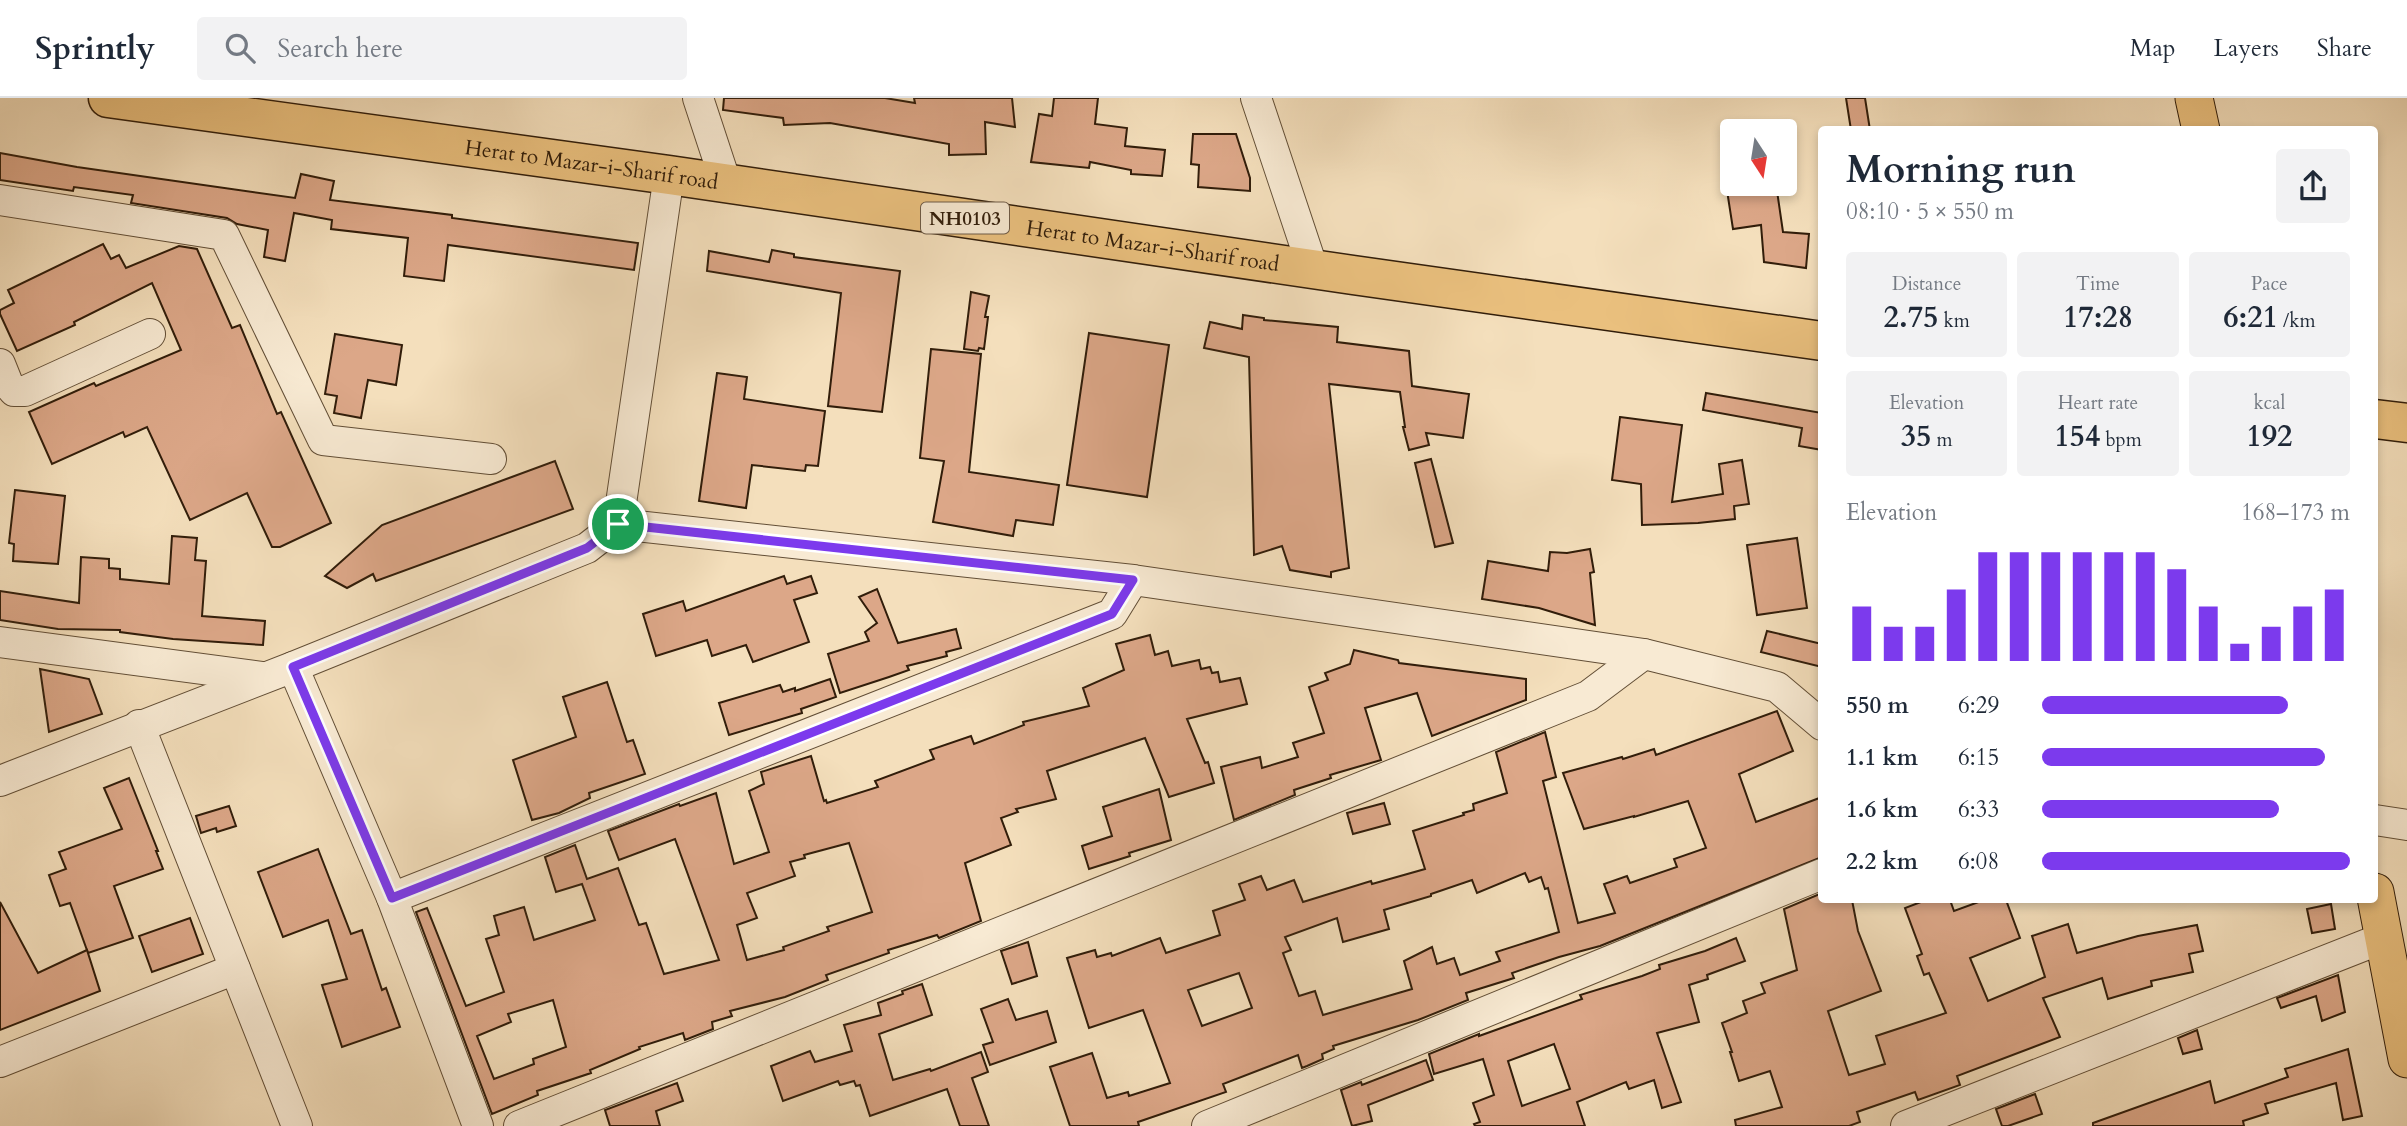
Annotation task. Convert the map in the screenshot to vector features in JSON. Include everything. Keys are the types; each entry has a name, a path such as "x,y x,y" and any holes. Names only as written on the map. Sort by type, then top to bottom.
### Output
{"highway":[{"name":"Herat to Mazar-i-Sharif road","path":"108,98 726,183 1818,340"},
{"path":"2378,419 2407,423"}],"main road":[{"path":"2194,98 2200,126"},
{"path":"2377,903 2407,1059"}],"street":[{"path":"698,98 726,183"},
{"path":"1256,98 1313,269"},
{"path":"0,781 293,667 587,548 618,524 669,175"},
{"path":"0,200 224,235 323,440 491,460"},
{"path":"0,364 8,384 15,391 25,391 150,334"},
{"path":"618,524 1133,580 1644,654 1777,687 1818,722"},
{"path":"392,898 1112,614 1133,580"},
{"path":"0,642 266,677"},
{"path":"519,1126 1588,696 1644,654"},
{"path":"293,667 392,898 478,1126"},
{"path":"139,725 297,1126"},
{"path":"2378,820 2407,825"},
{"path":"1207,1126 1818,876"},
{"path":"1906,1126 2383,939"},
{"path":"0,1062 235,969"}],"building":[{"path":"724,98 885,98 915,103 914,98 1012,98 1015,127 985,122 986,154 949,155 949,144 830,123 784,125 783,118 723,110"},
{"path":"1054,98 1098,98 1095,124 1127,128 1125,146 1165,150 1162,176 1131,174 1131,170 1090,162 1089,168 1031,162 1039,114 1052,116"},
{"path":"1846,98 1865,98 1869,126 1850,126"},
{"path":"1193,134 1236,134 1250,178 1250,191 1198,187 1199,165 1191,164"},
{"path":"0,153 77,167 295,198 301,174 334,181 330,200 638,243 634,270 448,245 444,281 404,276 408,238 331,229 332,220 294,213 285,261 264,257 268,230 237,224 227,218 131,203 133,195 74,187 73,191 0,180"},
{"path":"1728,196 1778,196 1783,232 1809,234 1806,268 1764,262 1761,225 1733,229"},
{"path":"103,244 111,259 119,255 126,268 179,246 197,249 232,328 240,325 277,414 281,412 331,523 280,547 272,547 247,493 190,520 147,427 125,437 123,432 52,464 29,412 94,383 96,386 181,350 152,283 74,322 75,325 17,351 0,314 0,310 14,303 8,290"},
{"path":"772,250 794,254 794,257 900,271 882,412 828,406 841,293 707,271 709,251 769,262"},
{"path":"971,292 989,296 984,349 979,348 978,351 964,349"},
{"path":"1243,315 1264,320 1338,327 1337,342 1409,351 1412,386 1469,394 1463,438 1426,433 1429,445 1409,450 1403,427 1400,392 1329,384 1349,568 1331,572 1331,577 1290,570 1282,546 1254,555 1249,357 1204,348 1210,322 1242,329"},
{"path":"1089,333 1169,345 1147,497 1067,485"},
{"path":"335,334 402,345 396,385 368,380 361,418 334,413 337,396 325,394"},
{"path":"931,349 981,354 969,472 1059,485 1053,525 1016,520 1013,536 933,522 944,461 920,458"},
{"path":"717,373 747,377 744,399 825,411 818,466 806,465 805,471 752,465 746,508 699,501"},
{"path":"1706,393 1818,412 1818,449 1799,446 1802,428 1703,410"},
{"path":"1620,417 1682,425 1672,502 1723,494 1719,464 1742,460 1749,504 1734,506 1735,519 1642,525 1641,484 1612,480"},
{"path":"1431,459 1453,543 1435,547 1415,463"},
{"path":"555,461 573,509 376,581 373,574 347,588 325,576 382,525"},
{"path":"15,490 65,496 58,564 13,561 14,544 9,543"},
{"path":"172,536 197,538 195,560 206,561 202,616 265,621 263,645 173,639 120,630 58,629 0,620 0,591 79,603 81,557 109,559 109,568 120,569 120,579 169,584"},
{"path":"1797,538 1807,608 1757,615 1747,545"},
{"path":"1590,549 1594,572 1590,573 1595,625 1539,608 1482,599 1488,561 1548,571 1550,552 1567,553"},
{"path":"784,576 787,584 811,576 817,593 794,600 809,642 753,662 746,645 712,656 707,640 656,656 643,614 683,601 686,611"},
{"path":"877,589 898,643 956,629 961,648 946,652 947,656 907,666 909,670 840,693 828,654 869,641 865,632 877,623 859,597"},
{"path":"1767,631 1818,643 1818,666 1761,652"},
{"path":"1150,635 1155,655 1168,651 1172,666 1199,660 1201,669 1210,667 1212,673 1218,672 1220,682 1240,678 1247,704 1187,719 1205,763 1208,762 1214,783 1169,797 1145,738 1047,771 1056,799 1016,809 1018,812 1001,818 1011,845 965,863 981,921 939,938 937,935 888,950 889,953 826,975 828,980 785,997 730,1011 732,1016 712,1022 713,1029 685,1040 683,1033 639,1047 640,1049 590,1070 591,1073 537,1091 538,1095 492,1114 416,912 427,908 466,1006 504,992 486,939 499,935 494,916 524,907 534,940 595,920 582,884 556,892 545,857 575,845 587,879 618,868 639,925 646,923 664,974 719,960 675,839 619,860 608,831 716,793 734,864 769,852 749,791 764,784 761,772 811,756 824,801 827,803 878,787 875,781 934,759 930,750 971,736 974,744 1024,725 1023,722 1089,706 1083,688 1124,670 1116,644","holes":["849,843 872,912 827,927 829,931 783,947 784,950 747,960 737,925 757,918 747,893 795,876 790,862 805,858 804,855","553,1000 566,1047 533,1059 534,1064 494,1079 477,1036 511,1022 508,1014"]},
{"path":"1354,650 1398,660 1399,663 1526,679 1526,700 1432,736 1417,693 1365,708 1381,760 1330,775 1331,778 1294,790 1295,795 1234,820 1221,767 1260,757 1262,768 1298,757 1293,743 1324,733 1309,687 1328,680 1325,673 1350,664"},
{"path":"40,669 89,679 102,714 49,732"},
{"path":"830,679 836,697 801,709 802,713 729,735 719,703 780,685 783,692 795,688 795,691"},
{"path":"607,682 627,742 633,740 645,774 589,793 590,798 559,813 532,820 513,760 576,737 563,697"},
{"path":"1777,711 1793,751 1739,774 1756,822 1818,799 1818,859 1600,946 1512,973 1514,978 1466,993 1468,1000 1418,1020 1333,1046 1334,1049 1322,1054 1323,1059 1302,1068 1298,1055 1223,1084 1226,1092 1138,1122 1139,1126 1070,1126 1050,1067 1092,1053 1107,1098 1128,1092 1129,1096 1170,1083 1143,1010 1089,1028 1067,958 1095,950 1097,957 1111,953 1112,956 1160,938 1166,953 1220,935 1213,911 1245,900 1239,884 1261,876 1267,890 1294,880 1303,902 1371,881 1372,884 1425,869 1413,831 1464,815 1463,813 1474,810 1473,804 1507,793 1496,752 1545,732 1556,777 1543,781 1578,923 1615,913 1604,884 1627,876 1630,883 1677,867 1674,859 1706,848 1688,801 1584,829 1563,773 1654,749 1656,755","holes":["1525,873 1529,882 1541,877 1545,889 1548,888 1559,932 1496,952 1500,961 1460,975 1454,958 1437,964 1432,947 1404,961 1412,989 1323,1015 1315,991 1299,996 1283,953 1291,950 1285,937 1337,918 1343,942 1389,929 1384,910 1472,880 1477,893","1239,973 1252,1008 1202,1026 1188,990"]},
{"path":"129,778 163,869 114,886 133,938 88,953 70,903 60,906 49,875 66,869 59,852 122,829 104,788"},
{"path":"1159,789 1171,840 1089,869 1082,846 1112,836 1103,807"},
{"path":"1384,803 1390,824 1353,834 1347,813"},
{"path":"229,806 236,826 217,832 216,828 201,833 196,816"},
{"path":"318,849 351,934 362,930 382,990 386,988 400,1027 342,1047 322,985 347,979 328,920 283,937 258,872"},
{"path":"1818,895 1818,903 1853,903 1858,931 1881,991 1828,1011 1849,1075 1885,1064 1876,1036 1946,1013 1929,973 1924,975 1917,956 1922,954 1905,908 1918,903 1951,903 1954,911 1976,903 2007,903 2020,938 1970,958 1988,1001 2045,977 2032,936 2068,924 2077,953 2138,936 2197,925 2203,951 2189,954 2193,972 2151,981 2152,986 2108,999 2102,978 2043,998 2060,1037 1957,1076 1960,1085 1918,1100 1915,1092 1857,1112 1860,1122 1849,1126 1736,1126 1735,1120 1782,1107 1770,1071 1739,1081 1722,1023 1747,1013 1743,1001 1765,993 1761,983 1797,970 1784,909"},
{"path":"0,902 38,973 87,950 100,991 0,1030"},
{"path":"2331,904 2335,929 2312,933 2307,909"},
{"path":"190,918 203,954 152,972 139,936"},
{"path":"1736,938 1745,961 1707,975 1708,979 1689,985 1699,1022 1657,1033 1681,1102 1662,1108 1654,1080 1629,1089 1626,1082 1577,1102 1585,1126 1475,1126 1474,1124 1480,1122 1473,1103 1494,1095 1483,1059 1434,1074 1429,1054 1582,999 1580,995 1642,976 1660,969 1659,965","holes":["1554,1044 1570,1089 1522,1106 1508,1061"]},
{"path":"1028,942 1037,976 1012,984 1001,951"},
{"path":"2338,975 2345,1012 2322,1021 2316,996 2281,1008 2277,998"},
{"path":"922,984 932,1015 879,1034 893,1080 930,1069 931,1071 981,1052 988,1072 972,1078 989,1126 960,1126 947,1089 870,1116 860,1085 856,1086 854,1081 840,1085 838,1081 783,1101 771,1066 810,1051 815,1062 852,1051 844,1025 881,1015 878,1003"},
{"path":"1008,999 1016,1020 1047,1011 1056,1042 990,1065 983,1045 993,1042 981,1009"},
{"path":"2197,1030 2202,1049 2183,1054 2178,1038"},
{"path":"2348,1049 2362,1116 2343,1120 2336,1083 2265,1104 2268,1113 2243,1121 2244,1126 2093,1126 2093,1123 2210,1081 2215,1103 2288,1077 2285,1069"},
{"path":"1426,1060 1433,1080 1368,1105 1372,1121 1352,1126 1341,1090 1361,1082 1362,1085"},
{"path":"677,1083 683,1101 656,1111 660,1126 610,1126 605,1110"},
{"path":"2035,1094 2042,1114 2002,1126 1996,1109"}],"route":[{"path":"618,524 824,546 1133,580 1112,614 392,898 293,667 587,548 618,524"}]}
